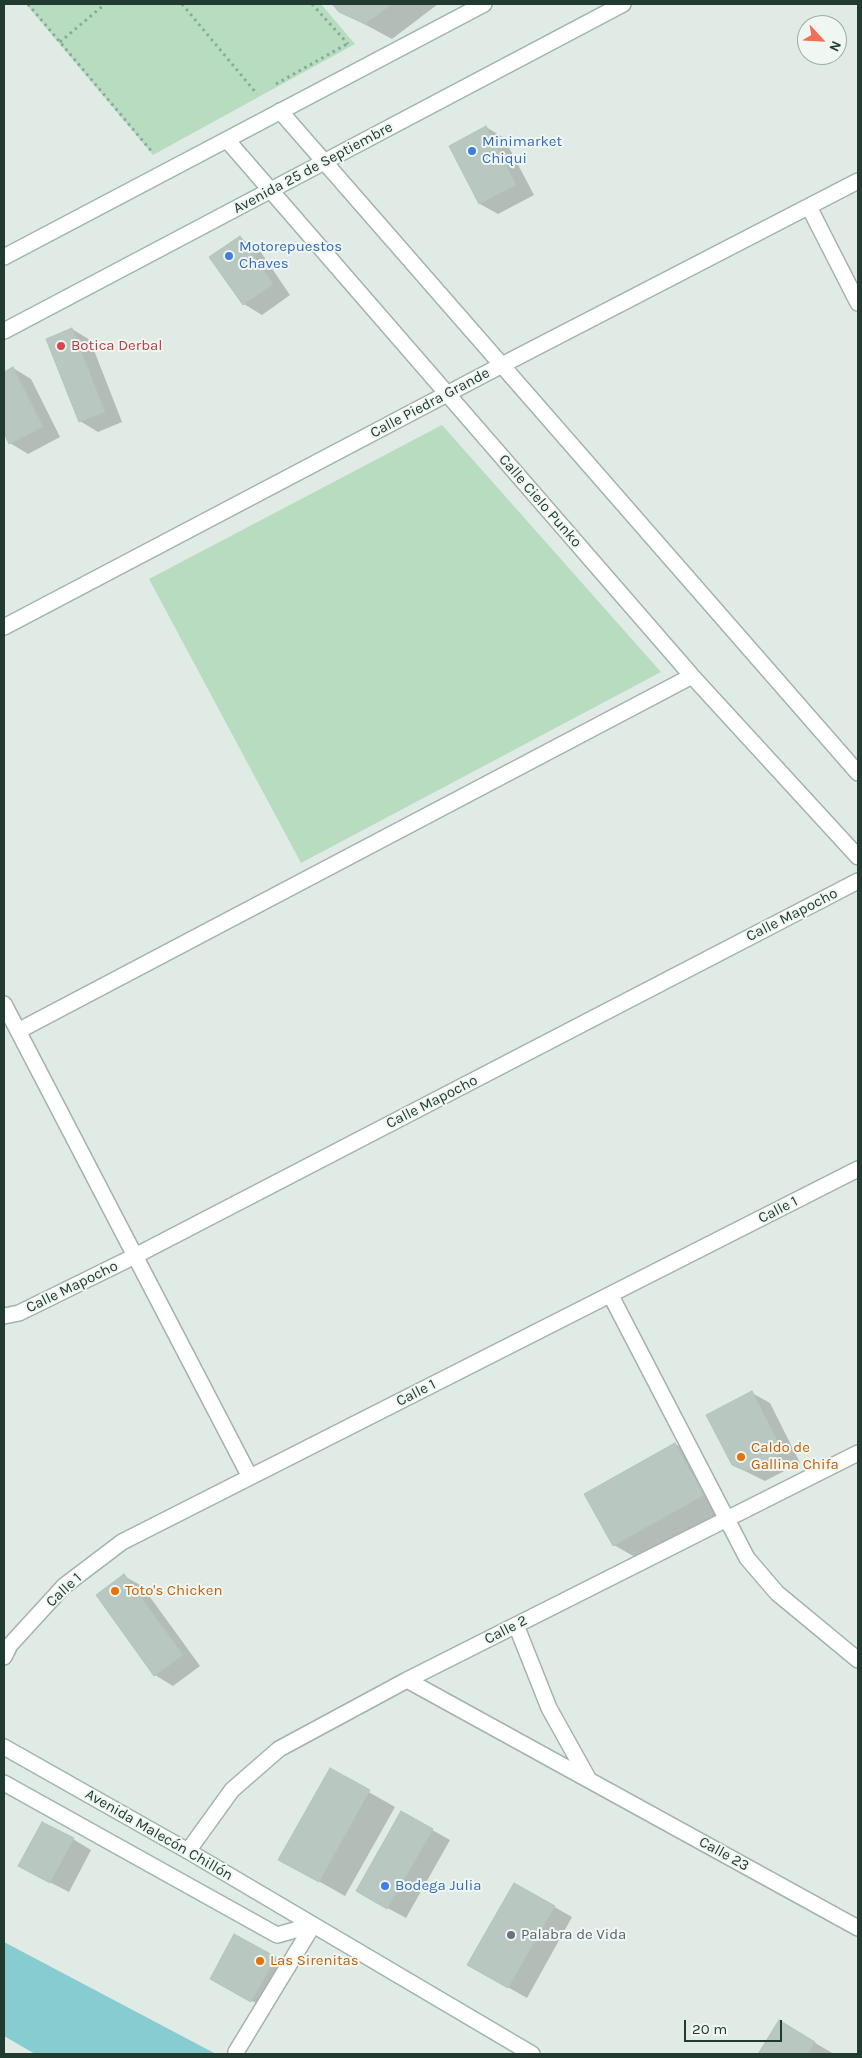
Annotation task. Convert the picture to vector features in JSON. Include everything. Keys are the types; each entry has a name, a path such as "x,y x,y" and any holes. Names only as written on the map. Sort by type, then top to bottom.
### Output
{"street":[{"path":"4,257 484,4"},
{"name":"Avenida 25 de Septiembre","path":"4,331 623,4"},
{"path":"280,111 858,773"},
{"name":"Calle Cielo Punko","path":"227,140 692,676 858,857"},
{"name":"Calle Piedra Grande","path":"4,627 502,365 858,181"},
{"path":"808,207 858,303"},
{"path":"18,1031 692,676"},
{"name":"Calle Mapocho","path":"4,1316 19,1313 135,1256 858,881"},
{"path":"4,1004 250,1477"},
{"name":"Calle 1","path":"4,1657 10,1645 64,1586 122,1542 611,1296 858,1169"},
{"path":"611,1296 747,1558 777,1593 858,1660"},
{"name":"Calle 2","path":"188,1852 232,1790 279,1748 408,1680 858,1453"},
{"path":"516,1625 549,1708 590,1780"},
{"name":"Calle 23","path":"408,1680 856,1923"},
{"name":"Avenida Malecón Chillón","path":"4,1747 188,1852 532,2054"},
{"name":"Avenida Malecón Chillón","path":"4,1783 277,1936 313,1925"},
{"path":"236,2052 313,1925"}],"path":[{"path":"28,4 153,152 174,168"},
{"path":"60,42 105,4"},
{"path":"182,4 257,94"},
{"path":"312,4 347,44 378,60"}],"green space":[{"path":"26,4 321,4 355,44 153,155"},
{"path":"442,425 661,672 301,863 149,579"}],"water":[{"path":"4,1942 216,2054 35,2054 4,2036"}],"building":[{"path":"332,4 392,4 365,24 339,12"},
{"path":"486,126 516,185 479,204 449,146"},
{"path":"240,236 273,284 243,305 209,257"},
{"path":"72,328 105,412 79,422 46,339"},
{"path":"13,367 43,427 9,444 4,433 4,372"},
{"path":"752,1391 783,1452 746,1471 732,1465 706,1415"},
{"path":"675,1443 704,1495 613,1546 584,1494"},
{"path":"124,1574 183,1655 154,1676 96,1595"},
{"path":"330,1768 370,1790 319,1882 278,1860"},
{"path":"401,1811 433,1829 387,1909 356,1891"},
{"path":"42,1822 74,1838 50,1883 18,1866"},
{"name":"Palabra de Vida","path":"514,1883 555,1906 508,1988 467,1965"},
{"path":"234,1934 276,1957 251,2002 210,1979"},
{"path":"779,2020 815,2042 808,2054 758,2054"}],"place":[{"name":"Minimarket Chiqui","path":"472,151"},
{"name":"Motorepuestos Chaves","path":"229,256"},
{"name":"Botica Derbal","path":"61,346"},
{"name":"Caldo de Gallina Chifa","path":"741,1457"},
{"name":"Toto's Chicken","path":"115,1591"},
{"name":"Bodega Julia","path":"385,1886"},
{"name":"Palabra de Vida","path":"511,1935"},
{"name":"Las Sirenitas","path":"260,1961"}]}
